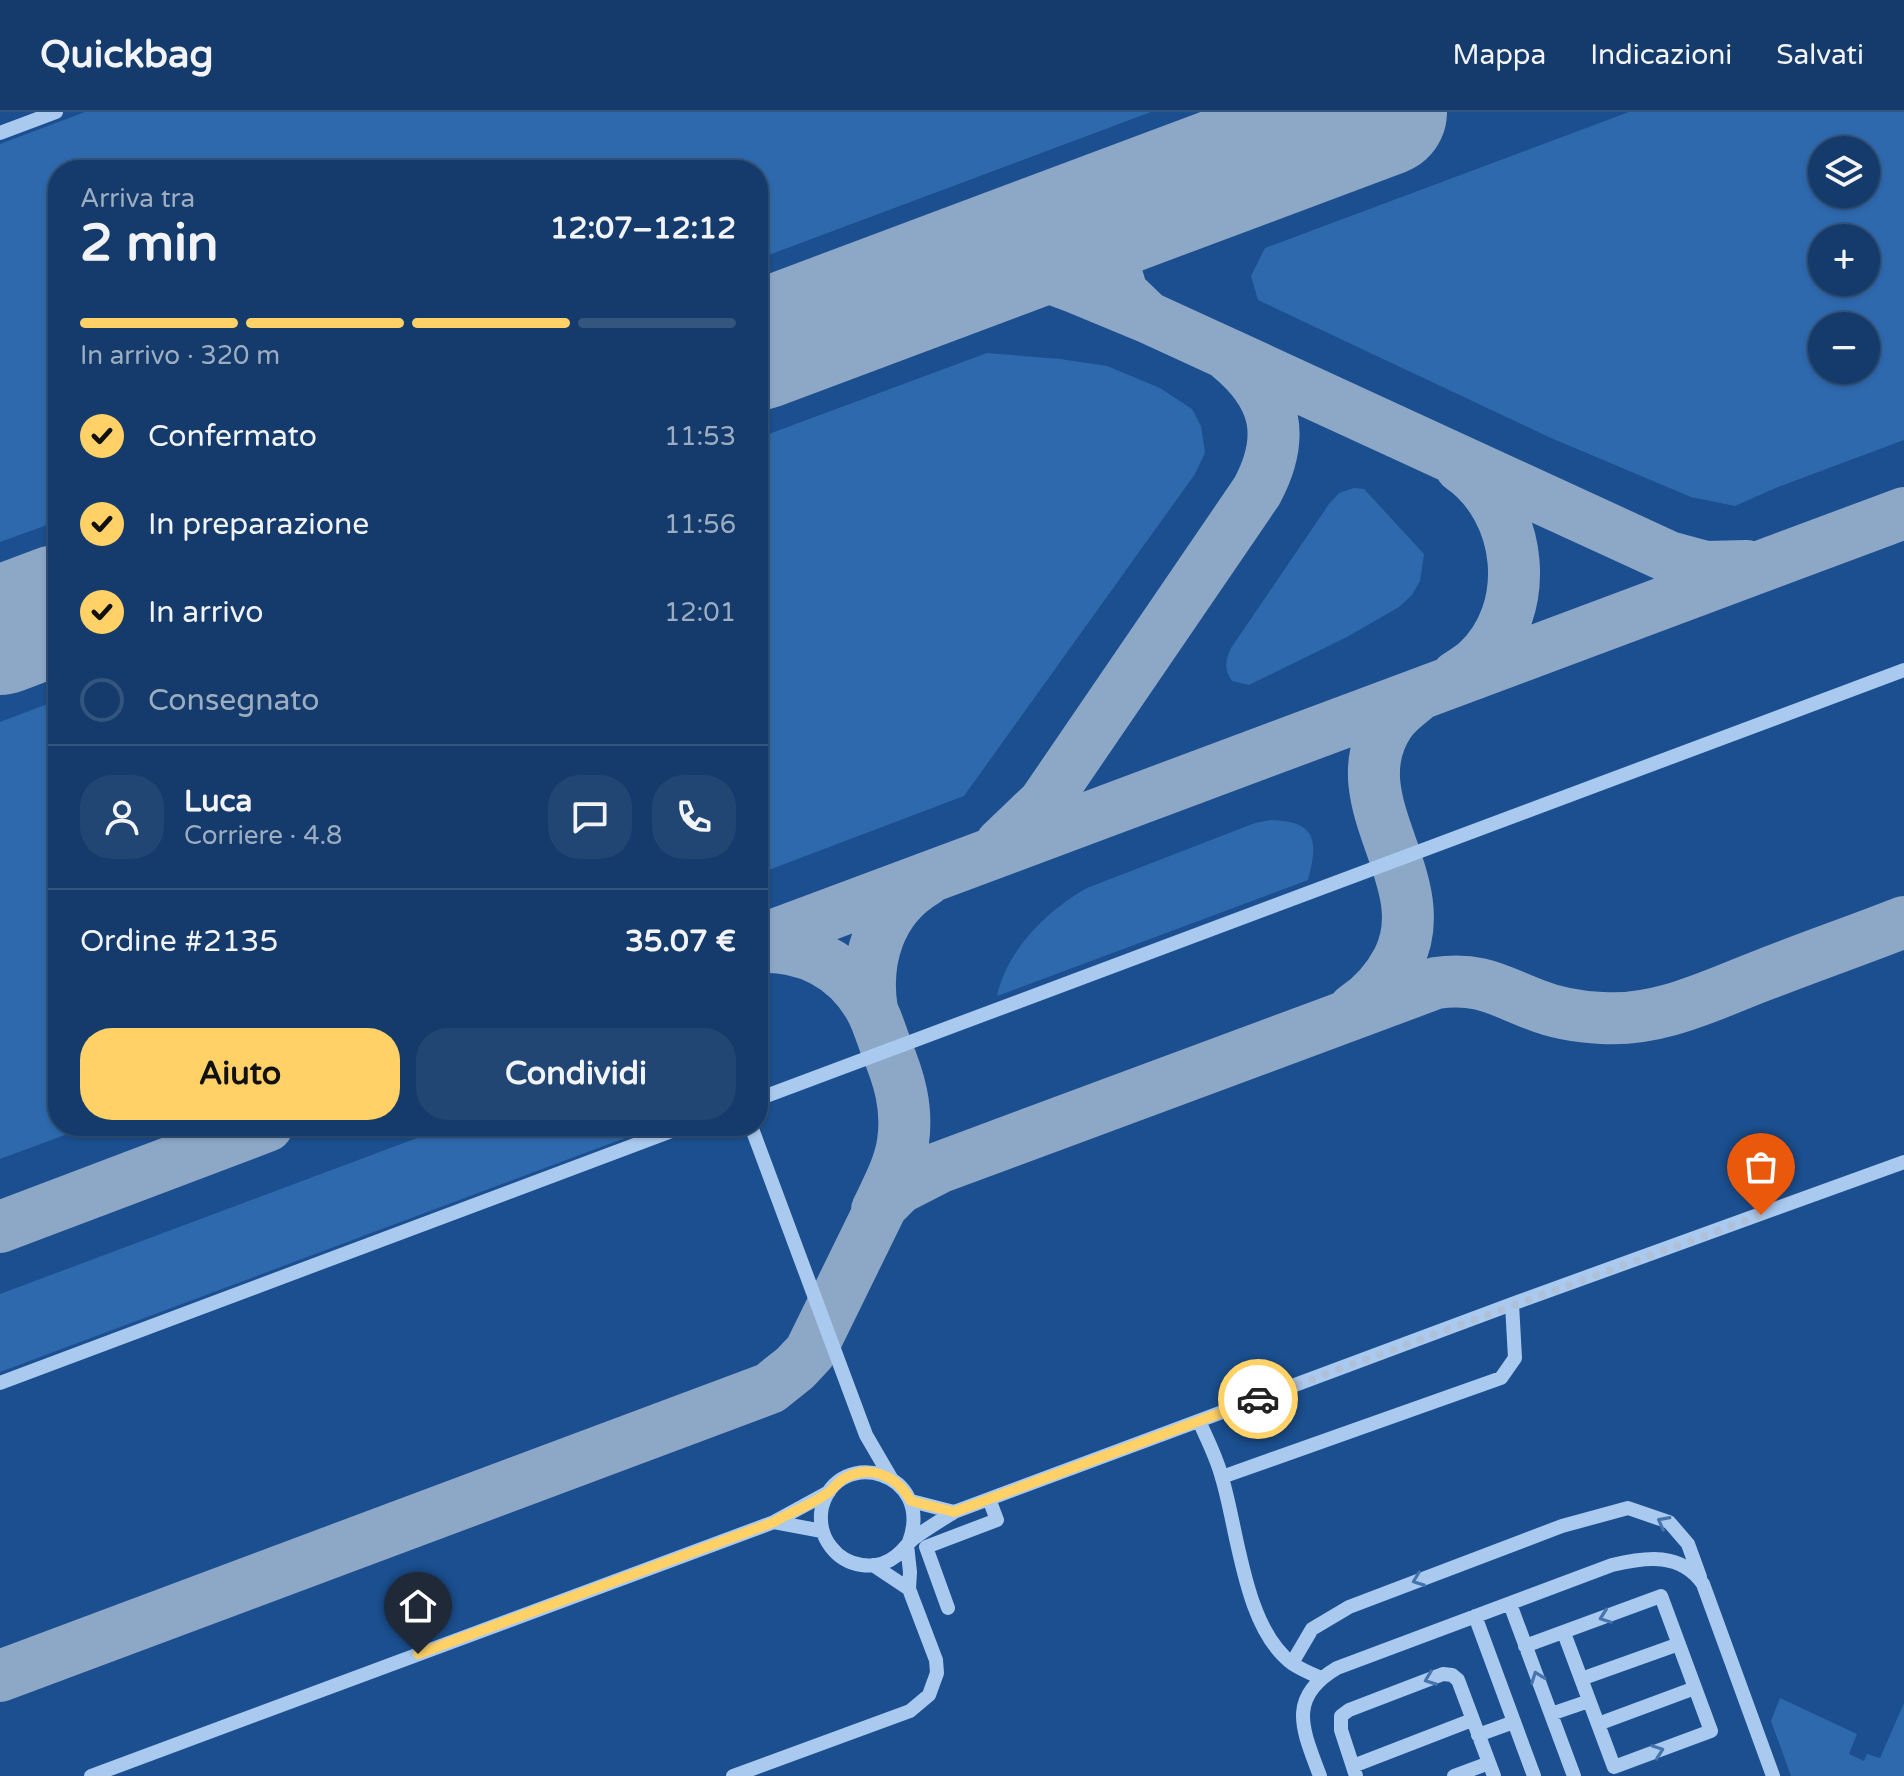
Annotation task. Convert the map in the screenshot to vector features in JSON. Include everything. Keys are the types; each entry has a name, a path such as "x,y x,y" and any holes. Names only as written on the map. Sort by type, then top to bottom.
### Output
{"street":[{"path":"0,133 56,112"},
{"path":"768,1095 1904,670"},
{"path":"0,1383 658,1136"},
{"path":"733,1776 910,1711 921,1704 935,1685 936,1660 909,1589 908,1543 915,1515 911,1501 903,1488 891,1478 866,1435 755,1136"},
{"path":"891,1478 869,1472 858,1473 837,1483 829,1492 823,1504 822,1531 835,1553 847,1561 873,1565 886,1562 954,1512 1904,1162"},
{"path":"1222,1477 1501,1378 1515,1358 1512,1304"},
{"path":"1199,1421 1222,1477 1244,1576 1270,1636 1292,1663 1321,1678"},
{"path":"858,1473 867,1462 863,1444 866,1435"},
{"path":"91,1776 774,1522 829,1492"},
{"path":"948,1608 926,1547 997,1520 989,1499"},
{"path":"911,1501 954,1512"},
{"path":"1292,1663 1312,1629 1349,1607 1562,1526 1628,1508 1669,1522 1688,1544 1773,1776"},
{"path":"774,1522 822,1531"},
{"path":"1320,1776 1303,1727 1302,1712 1310,1688 1337,1668 1612,1565 1651,1558 1679,1563 1697,1575 1703,1584"},
{"path":"873,1565 909,1589"},
{"path":"1525,1646 1661,1596 1711,1731 1614,1767 1564,1633"},
{"path":"1510,1604 1574,1776"},
{"path":"1475,1616 1534,1776"},
{"path":"1581,1679 1679,1644"},
{"path":"1454,1776 1492,1770 1475,1728 1458,1680 1452,1675 1443,1674 1341,1716 1341,1730 1355,1771 1475,1728 1514,1722"},
{"path":"1598,1724 1695,1688"},
{"path":"1551,1714 1589,1701"}],"shaded area":[{"path":"85,112 1151,112 768,255 768,160 48,160 48,525 0,542 0,144"},
{"path":"1629,112 1904,112 1904,440 1735,506 1691,497 1551,438 1258,300 1251,276 1265,248"},
{"path":"987,353 1107,366 1160,388 1192,409 1201,426 1205,453 1195,474 964,796 768,870 768,434"},
{"path":"1354,488 1364,489 1424,554 1420,581 1412,595 1399,607 1347,637 1249,685 1232,681 1226,665 1231,648 1329,504 1339,493"},
{"path":"48,704 48,1136 62,1136 0,1159 0,722"},
{"path":"1270,820 1297,824 1310,835 1313,854 1308,880 997,996 1002,979 1019,947 1044,920 1072,897 1087,888 1255,823"},
{"path":"422,1136 630,1136 0,1372 0,1294"},
{"path":"1780,1698 1857,1734 1849,1754 1864,1761 1867,1754 1880,1758 1904,1703 1904,1776 1791,1776 1771,1721"}],"taxiway":[{"path":"1147,317 1122,293 1114,266 1119,239 1136,215 1165,194"},
{"path":"937,279 978,272 1045,276 1147,317 1669,557 1706,567 1747,566"},
{"path":"1001,844 1044,803 1257,491 1272,453 1272,418 1258,387 1230,357"},
{"path":"1456,677 1476,663 1495,641 1507,616 1513,589 1514,561 1498,508 1482,486 1461,467"},
{"path":"768,937 1904,513"},
{"path":"1354,1009 1374,993 1389,975 1398,960 1407,930 1407,900 1374,782 1376,752 1389,723 1420,694"},
{"path":"872,1010 870,973 878,937 896,906 925,881"},
{"path":"0,1676 770,1388 810,1352 882,1205 899,1188 938,1168 1436,983 1477,983 1544,1008 1576,1016 1645,1016 1706,998 1904,922"},
{"path":"768,947 792,950 823,960 849,980 875,1016 898,1081 904,1117 899,1159 877,1210"},
{"path":"0,1227 241,1136"}],"runway":[{"path":"768,342 1383,112"},
{"path":"0,631 48,613"}],"way so far":[{"path":"1258,1399 1761,1215"}],"route":[{"path":"418,1654 774,1522 858,1473 881,1473 903,1488 911,1501 954,1512 1258,1399"}]}
